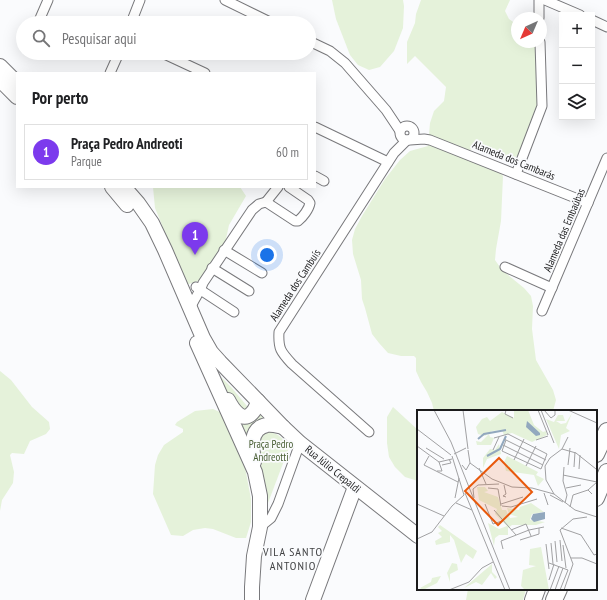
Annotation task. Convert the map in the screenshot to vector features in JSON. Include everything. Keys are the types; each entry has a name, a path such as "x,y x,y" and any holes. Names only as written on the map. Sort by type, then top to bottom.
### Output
{"highway":[{"path":"597,437 607,421"},
{"path":"597,452 607,431"},
{"path":"597,496 607,472"},
{"path":"533,600 537,590"},
{"path":"554,600 559,590"}],"main road":[{"path":"0,66 16,81"},
{"path":"0,80 16,96"},
{"path":"113,188 130,208 145,231 155,251 254,472 260,496 260,527 254,556 252,600"},
{"name":"Rua Júlio Crepaldi","path":"125,188 152,223 203,338 211,352 258,402 300,443 417,535"},
{"path":"205,360 219,382 233,409 239,415 250,415 258,402"},
{"path":"254,472 252,443 256,432 266,425 283,427"},
{"path":"313,600 355,487"}],"street":[{"path":"41,16 48,0"},
{"path":"134,16 140,0"},
{"path":"225,0 258,16"},
{"path":"539,0 540,12"},
{"path":"545,0 573,12"},
{"path":"595,21 607,27"},
{"name":"Alameda dos Cambarás","path":"316,44 330,51 345,63 386,110 405,137 430,140 588,203"},
{"path":"516,174 542,106 540,48"},
{"path":"110,72 115,60"},
{"path":"177,60 203,72"},
{"name":"Alameda dos Cambarás","path":"386,110 411,128 426,135 430,140"},
{"path":"316,127 388,162"},
{"name":"Alameda dos Cambuís","path":"369,432 282,354 278,343 279,332 388,162 402,145 405,137 404,127 411,128"},
{"path":"405,137 414,136 411,128"},
{"name":"Alameda das Embaúbas","path":"542,311 607,158"},
{"path":"316,177 324,181"},
{"path":"190,309 200,286 252,210 259,204 266,202 277,188"},
{"path":"266,202 295,221 298,221 301,219 310,203 290,188"},
{"path":"224,250 262,273"},
{"path":"505,267 552,288"},
{"path":"212,268 250,291"},
{"path":"182,288 200,286 234,312"},
{"path":"260,527 271,518 278,504 300,443"}],"green space":[{"path":"332,0 403,0 403,28 394,51 380,67 369,70 358,65 350,55 336,19"},
{"path":"421,0 510,0 505,11 511,20 511,48 541,48 540,102 525,149 513,159 499,159 478,149 470,150 466,153 498,170 503,176 501,221 495,260 502,270 524,288 531,296 533,306 532,329 536,360 553,390 556,400 553,410 434,410 427,392 416,371 416,358 414,356 401,356 388,353 372,334 362,299 361,280 353,254 352,240 355,229 385,179 400,160 410,151 428,146 430,123 434,111 444,101 446,87 415,56 407,64 407,42 415,23 416,14"},
{"path":"153,188 241,188 246,196 229,225 224,248 206,276 189,284 178,284 166,246 162,225 155,208"},
{"name":"Praça Pedro Andreotti","path":"212,368 247,406 246,410 237,411"},
{"path":"0,371 11,380 32,407 49,422 50,429 46,434 30,441 24,454 12,453 10,455 14,472 13,483 2,500 0,511"},
{"path":"393,407 417,429 417,481 405,477 395,467 389,457 387,443 387,417"},
{"path":"213,409 233,418 256,410 264,419 256,422 250,427 241,446 251,499 251,522 246,538 236,538 213,529 205,528 193,530 183,536 171,535 153,494 155,465 158,455 164,445 183,432 183,429 175,425 177,422 195,411"},
{"name":"Praça Pedro Andreotti","path":"269,431 278,435 290,445 268,503 255,451 259,434"},
{"path":"468,590 526,590 523,600 466,600"}],"place":[{"name":"Praça Pedro Andreoti","path":"195,255"}],"district":[{"name":"VILA SANTO ANTONIO","path":"293,559"}]}
